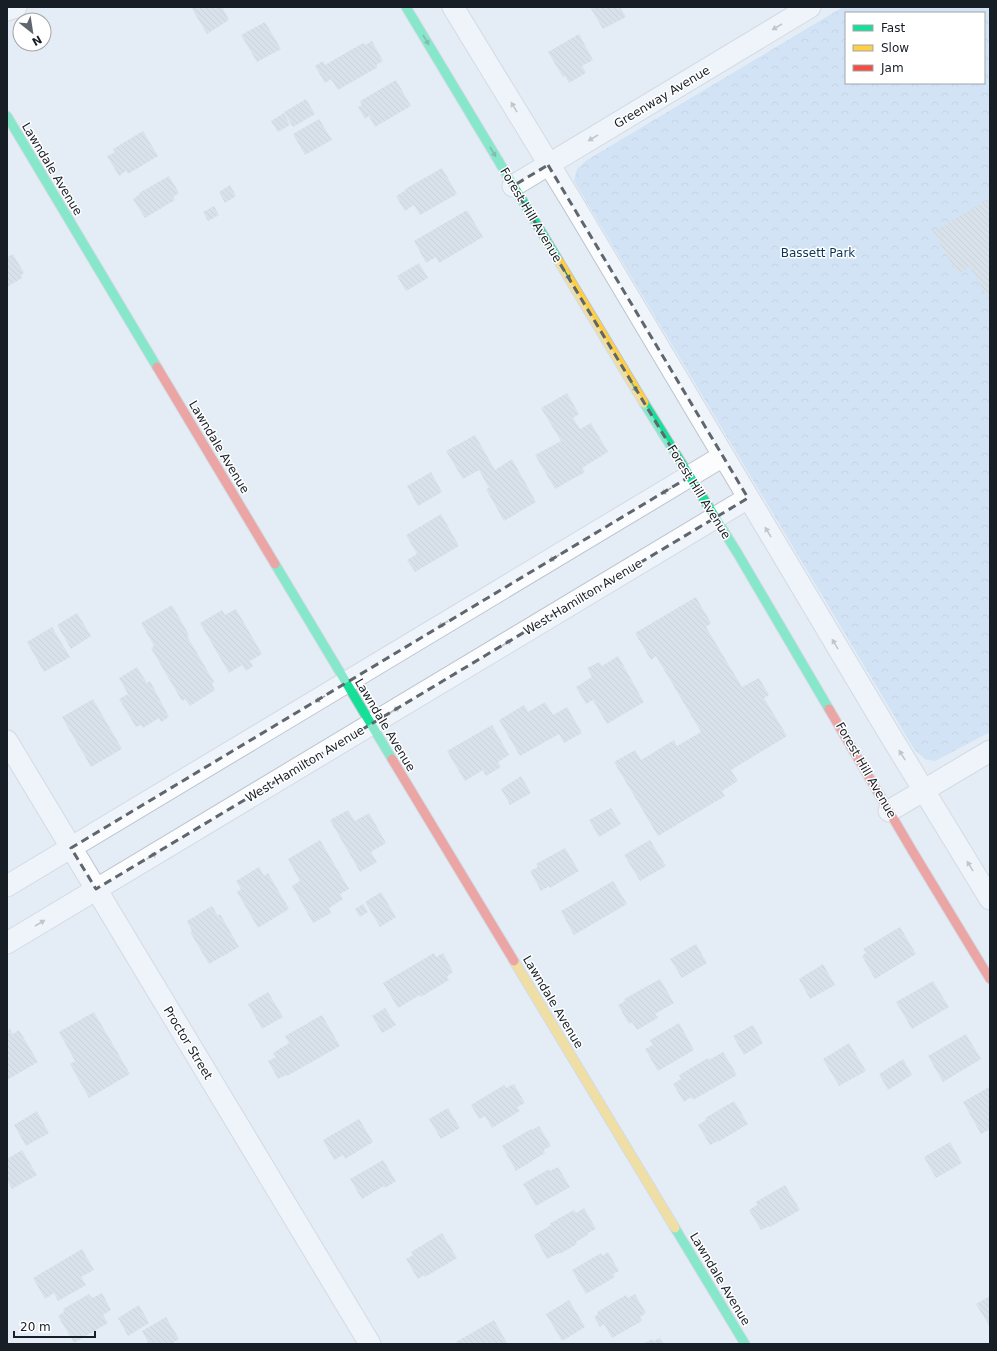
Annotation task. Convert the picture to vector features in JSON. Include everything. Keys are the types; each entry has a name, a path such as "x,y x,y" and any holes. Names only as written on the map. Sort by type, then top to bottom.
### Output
{"street":[{"path":"7,10 16,7"},
{"name":"Forest Hill Avenue","path":"406,7 689,477 762,594 990,979"},
{"path":"453,7 990,899"},
{"name":"Greenway Avenue","path":"514,186 810,7"},
{"name":"Lawndale Avenue","path":"7,116 346,683 745,1344"},
{"path":"7,886 723,456"},
{"name":"West Hamilton Avenue","path":"7,943 748,498"},
{"name":"Proctor Street","path":"7,741 370,1344"},
{"path":"890,811 990,751"}],"highlighted area":[{"path":"548,165 748,498 96,889 71,848 689,477 513,186"}],"green space":[{"name":"Bassett Park","path":"843,7 990,7 990,732 935,761 925,759 914,749 574,181 577,169 587,160"}],"building":[{"path":"191,7 222,7 229,20 207,34"},
{"path":"590,7 620,7 626,17 603,29"},
{"path":"265,22 281,49 257,62 241,35"},
{"path":"579,34 593,60 582,66 586,73 569,83 565,76 563,77 548,52"},
{"path":"372,41 383,61 376,65 378,67 338,90 331,79 325,83 315,66 323,61 325,65 363,43 365,45"},
{"path":"396,80 411,106 375,127 369,116 365,119 358,107 362,105 360,101"},
{"path":"306,99 315,114 293,127 284,112"},
{"path":"284,113 290,125 278,132 271,121"},
{"path":"319,119 332,140 305,155 293,134"},
{"path":"143,131 158,156 128,174 126,171 119,176 107,156 115,152 113,149"},
{"path":"442,168 457,194 420,215 414,205 405,211 396,196 406,190 405,189"},
{"path":"169,176 179,193 173,197 175,200 145,218 133,199 140,194 139,193"},
{"path":"230,185 236,196 225,203 219,192"},
{"path":"990,198 990,302 970,267 958,274 933,232"},
{"path":"214,206 219,215 208,221 203,212"},
{"path":"467,210 483,237 439,263 436,257 426,263 414,241"},
{"path":"13,254 24,273 21,275 22,278 7,287 7,257"},
{"path":"419,263 428,278 406,291 397,276"},
{"path":"567,393 579,414 573,418 580,429 591,423 608,452 582,468 585,472 555,489 535,455 561,441 541,408"},
{"path":"475,435 495,470 512,459 536,502 504,521 486,489 489,488 479,470 463,479 446,451"},
{"path":"431,472 442,492 418,506 407,486"},
{"path":"441,514 459,546 415,572 407,560 417,554 406,535"},
{"path":"696,597 711,623 706,627 742,687 759,678 769,695 764,698 787,736 731,770 738,781 722,791 725,796 658,836 614,762 635,750 641,760 674,740 677,746 701,732 656,656 651,660 635,633"},
{"path":"172,605 189,635 187,636 214,682 212,684 215,690 190,706 185,699 182,701 151,648 154,646 141,623"},
{"path":"236,609 262,654 250,661 253,666 246,671 242,665 229,673 200,623 222,610 225,615"},
{"path":"77,613 91,636 71,649 57,625"},
{"path":"52,627 70,657 44,672 27,642"},
{"path":"618,656 644,702 607,724 593,700 586,704 576,687 592,677 587,668 599,662 602,666"},
{"path":"137,667 147,683 150,681 169,717 161,722 159,718 143,728 141,725 136,727 119,699 128,694 119,678"},
{"path":"93,699 122,749 91,767 62,717"},
{"path":"545,702 553,715 567,707 582,733 564,743 559,734 520,756 499,720 524,705 528,712"},
{"path":"492,725 509,755 498,762 501,767 486,776 483,770 465,781 447,751"},
{"path":"521,776 531,793 510,805 501,789"},
{"path":"611,808 621,824 599,837 589,820"},
{"path":"348,810 355,821 369,813 386,843 371,852 377,862 360,872 330,820"},
{"path":"320,840 349,889 340,894 343,899 329,908 331,913 313,923 292,886 300,881 288,859"},
{"path":"650,840 666,866 640,881 624,855"},
{"path":"565,848 579,871 550,888 549,886 541,891 530,871 538,867 536,864"},
{"path":"259,867 264,876 268,873 289,909 258,928 237,892 241,889 236,881"},
{"path":"613,881 627,904 574,935 561,911"},
{"path":"381,892 396,917 380,927 365,902"},
{"path":"363,904 368,912 360,917 355,909"},
{"path":"212,906 218,916 220,914 239,947 209,964 190,932 192,931 187,921"},
{"path":"900,927 916,954 875,979 862,956 866,953 863,949"},
{"path":"696,944 707,963 682,978 670,959"},
{"path":"434,953 436,957 443,953 453,972 447,976 449,980 421,997 420,995 398,1008 383,983"},
{"path":"823,964 835,985 810,999 799,979"},
{"path":"660,979 674,1003 655,1014 658,1018 637,1030 632,1022 629,1024 618,1005 625,1001 624,999"},
{"path":"933,981 949,1007 912,1029 896,1002"},
{"path":"268,992 283,1017 262,1029 248,1004"},
{"path":"385,1008 396,1025 382,1033 372,1016"},
{"path":"94,1012 130,1074 89,1098 70,1064 75,1061 59,1032"},
{"path":"322,1015 340,1046 287,1076 286,1075 278,1079 268,1061 276,1057 273,1053 289,1043 285,1036"},
{"path":"679,1023 694,1050 658,1071 645,1049 653,1045 650,1040"},
{"path":"753,1025 763,1043 744,1055 733,1036"},
{"path":"10,1029 13,1034 19,1030 38,1062 7,1080 7,1031"},
{"path":"966,1034 981,1059 943,1082 928,1056"},
{"path":"849,1043 866,1071 839,1086 823,1059"},
{"path":"723,1052 737,1075 693,1100 691,1097 684,1102 673,1084 681,1079 679,1075 708,1058 709,1060"},
{"path":"903,1059 912,1075 888,1090 879,1074"},
{"path":"514,1084 525,1103 517,1107 520,1111 492,1128 485,1116 479,1119 471,1105 504,1085 506,1088"},
{"path":"989,1087 990,1129 981,1134 963,1102"},
{"path":"734,1101 748,1124 718,1142 710,1145 698,1125 706,1120 705,1118"},
{"path":"448,1108 460,1128 441,1139 429,1119"},
{"path":"37,1111 49,1133 26,1146 14,1125"},
{"path":"359,1119 373,1142 345,1159 343,1155 334,1160 323,1140"},
{"path":"539,1126 551,1146 544,1150 545,1153 516,1171 502,1146"},
{"path":"950,1142 962,1163 936,1178 924,1157"},
{"path":"22,1150 37,1175 12,1189 7,1180 7,1159"},
{"path":"383,1160 396,1181 362,1199 350,1179"},
{"path":"558,1167 570,1187 536,1206 523,1184 549,1169 550,1171"},
{"path":"785,1185 800,1210 770,1227 769,1226 761,1230 749,1210 757,1205 756,1202"},
{"path":"584,1208 596,1229 576,1242 577,1244 560,1254 559,1253 547,1259 534,1235 551,1225 549,1224 574,1210 576,1213"},
{"path":"442,1233 457,1258 425,1277 424,1275 418,1279 406,1259 413,1255 411,1252"},
{"path":"82,1249 94,1270 81,1277 86,1285 58,1301 54,1293 45,1299 33,1278"},
{"path":"608,1252 619,1271 613,1274 615,1277 586,1294 572,1270 601,1253 602,1256"},
{"path":"102,1293 111,1310 103,1315 108,1323 74,1343 58,1316 64,1312 63,1309 89,1294 92,1298"},
{"path":"635,1294 646,1313 640,1317 642,1321 612,1338 604,1324 600,1327 594,1317 598,1314 597,1312 626,1295 628,1298"},
{"path":"990,1296 990,1327 976,1304"},
{"path":"569,1300 585,1327 562,1341 546,1314"},
{"path":"139,1305 149,1323 128,1336 118,1318"},
{"path":"166,1317 179,1339 171,1344 149,1344 142,1331"},
{"path":"494,1320 507,1343 457,1344 456,1342"},
{"path":"660,1338 664,1344 643,1344 652,1339 653,1341"}],"traffic: fast":[{"path":"406,7 558,260"},
{"path":"7,116 157,367"},
{"path":"644,403 738,554 829,709"},
{"path":"275,564 392,759"},
{"path":"675,1228 745,1344"}],"traffic: slow":[{"path":"558,260 644,403"},
{"path":"514,961 675,1228"}],"traffic: jam":[{"path":"157,367 275,564"},
{"path":"829,709 990,979"},
{"path":"392,759 514,961"}]}
